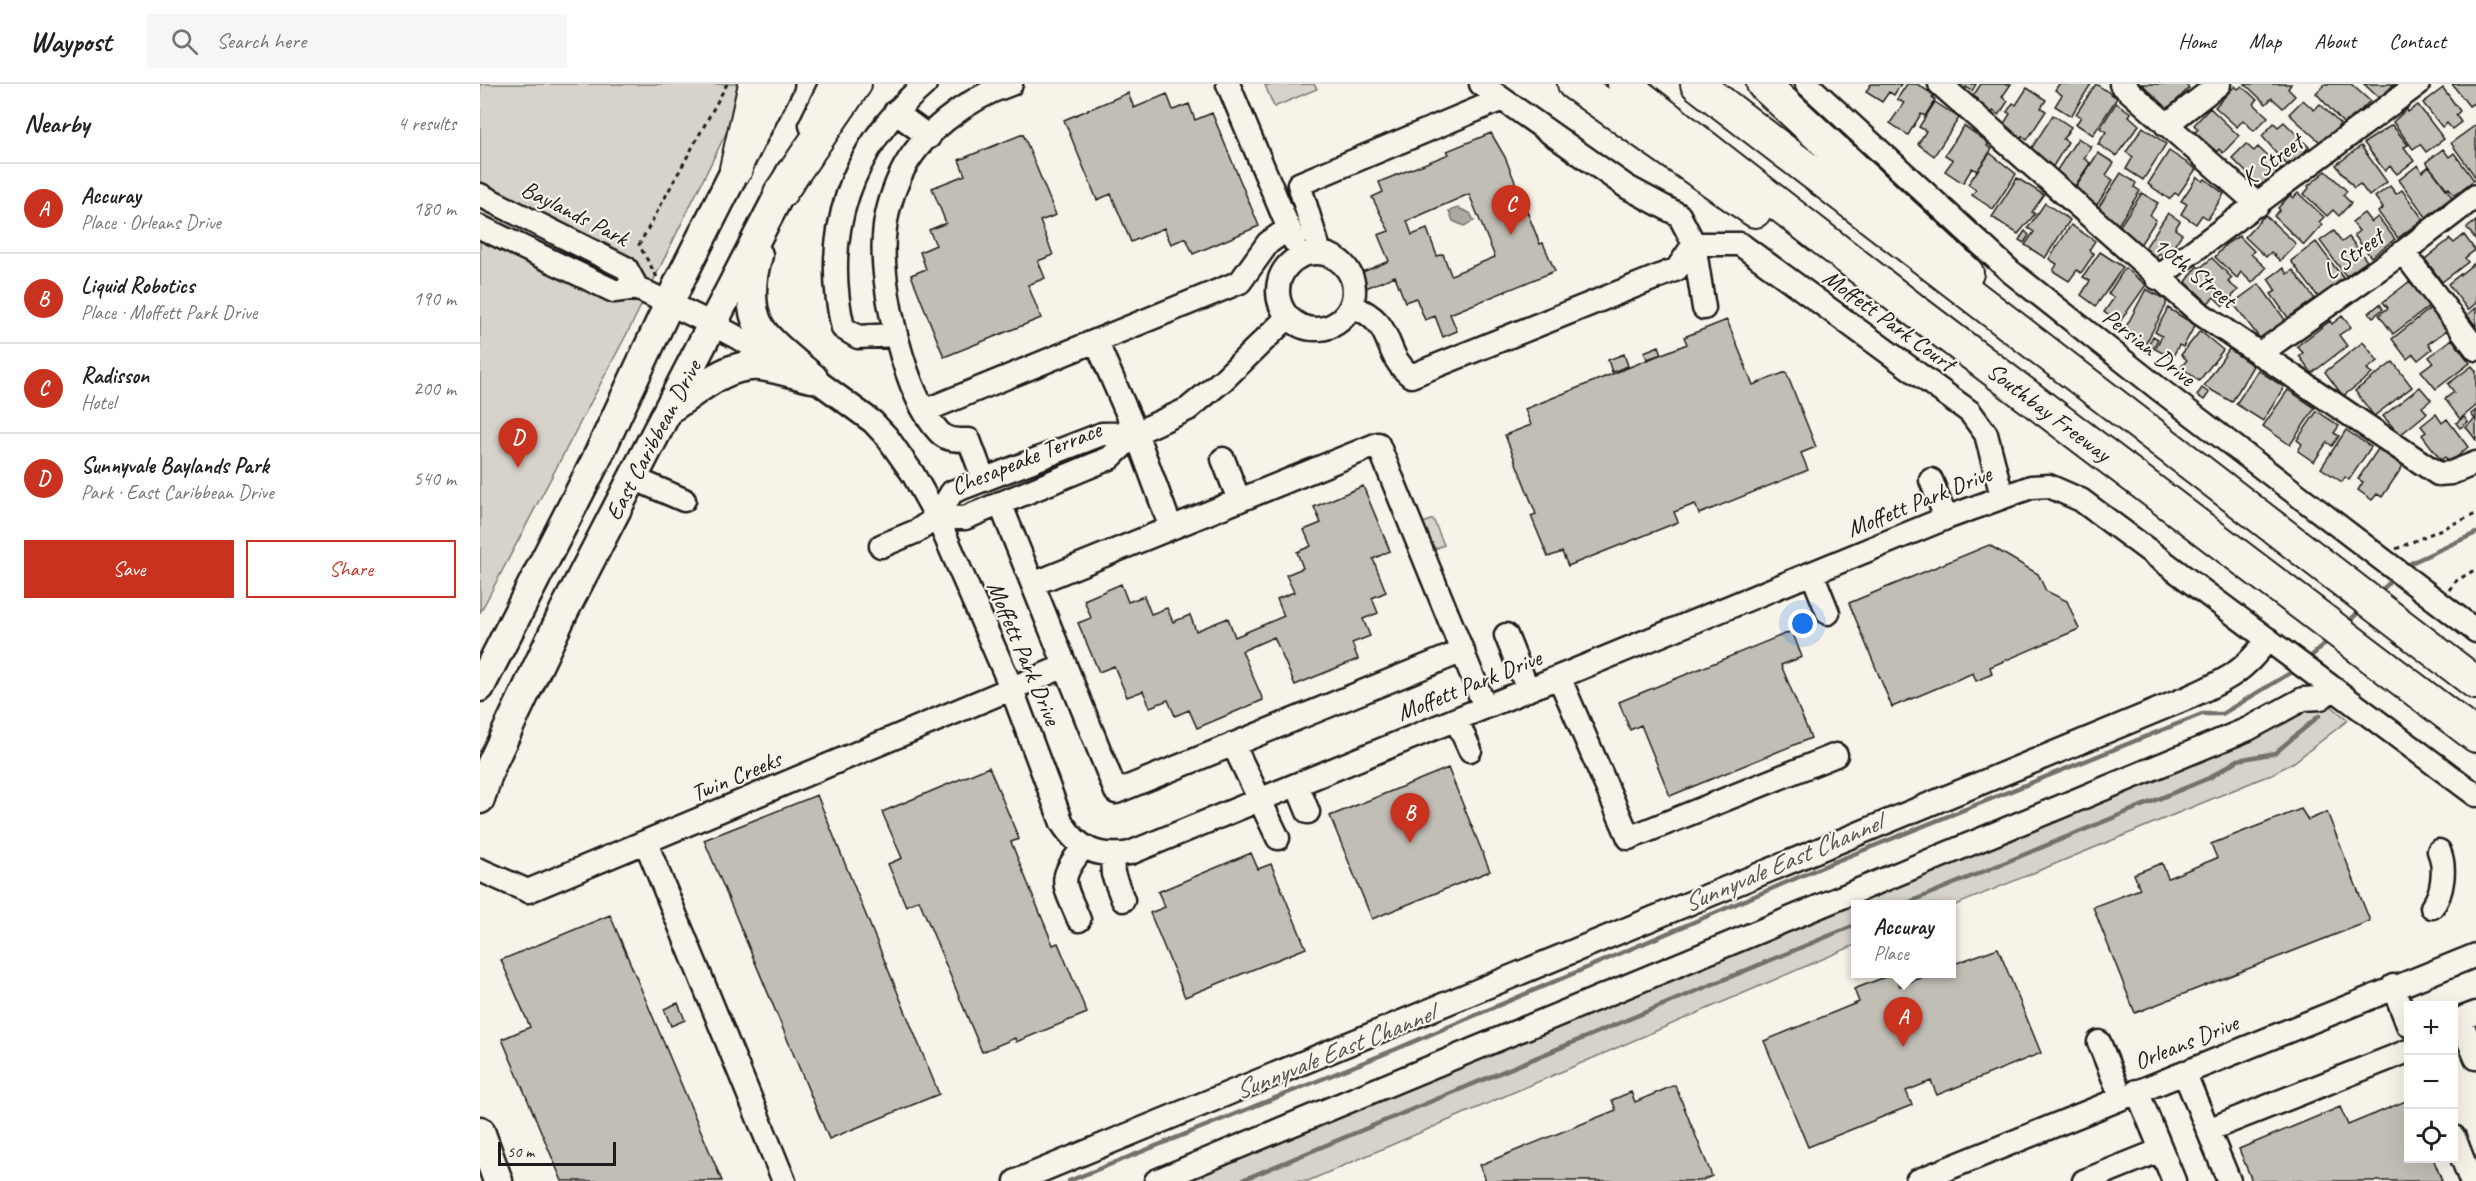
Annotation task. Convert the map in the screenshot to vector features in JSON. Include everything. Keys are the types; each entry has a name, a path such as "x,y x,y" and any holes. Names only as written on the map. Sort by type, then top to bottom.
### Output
{"highway":[{"path":"736,169 755,84"},
{"path":"780,193 855,84"},
{"path":"1574,84 1789,235 1914,310"},
{"name":"Southbay Freeway","path":"1624,84 1914,310 2476,736"},
{"name":"Southbay Freeway","path":"1697,84 2476,683"},
{"path":"1763,84 1959,262 2018,333"}],"main road":[{"name":"East Caribbean Drive","path":"480,687 487,667 596,460 669,302 779,84"},
{"name":"East Caribbean Drive","path":"480,799 491,765 564,611 714,325 834,84"},
{"path":"780,193 754,266 753,306 761,329 813,378"},
{"path":"668,410 725,373 742,367 759,366 813,378"},
{"path":"480,1131 498,1181"}],"street":[{"path":"895,334 858,338 843,328 835,294 837,235 850,187 883,125 925,84"},
{"path":"984,480 969,440 950,440 940,433 924,411 895,334 885,286 884,236 900,175 929,137 975,100 1011,84"},
{"path":"1228,84 1289,228 1310,255"},
{"path":"1481,84 1626,187 1679,215 1694,244 1704,308"},
{"name":"Persian Drive","path":"1807,84 2011,272 2159,389 2476,631"},
{"name":"10th Street","path":"1940,84 2157,278 2201,314 2438,474 2451,473 2476,463"},
{"path":"2121,84 2258,205"},
{"path":"2166,125 2219,84"},
{"name":"K Street","path":"2157,278 2418,84"},
{"path":"1310,255 1299,184 1502,99"},
{"path":"895,112 929,137"},
{"name":"Baylands Park","path":"480,195 626,268 637,288"},
{"name":"L Street","path":"2259,354 2403,252 2476,195"},
{"name":"Baylands Park","path":"480,227 614,291 637,288 669,302"},
{"path":"924,411 1240,282 1268,243 1289,228"},
{"path":"1351,306 1379,320 1401,369 1410,376 1677,269 1694,244"},
{"name":"Moffett Park Court","path":"1694,244 1740,244 1970,412 1986,434 2002,496"},
{"path":"2403,252 2476,349"},
{"path":"1310,255 1341,262 1348,272 1354,294 1351,306 1344,316 1323,328 1304,327 1288,317 1281,307 1279,283 1291,262 1310,255"},
{"name":"Moffett Park Drive","path":"669,302 813,378 873,422 887,437 913,474 937,517 1011,687 1062,823 1071,837 1083,848 1099,855 1112,856 1130,853 1946,518 2002,496 2031,487 2049,486 2081,500 2476,795"},
{"name":"Chesapeake Terrace","path":"1136,433 1102,434 952,492 937,517 965,518 1110,458 1136,433 1188,409 1223,380 1288,317"},
{"path":"1096,341 1136,433 1171,528"},
{"path":"1033,584 1378,444 1485,707"},
{"path":"1223,459 1239,500"},
{"path":"633,478 684,500"},
{"path":"1931,480 1946,518"},
{"path":"1000,503 1116,792 1463,651"},
{"path":"881,546 917,531 937,517"},
{"path":"1812,573 1828,614"},
{"path":"1506,635 1528,690"},
{"path":"1016,1181 2187,698 2228,679 2274,643"},
{"name":"Twin Creeks","path":"480,870 528,891 954,715 1011,687 1065,666"},
{"path":"1559,677 1629,838 1836,755"},
{"path":"1156,1181 2248,729 2303,699 2321,698 2330,686"},
{"path":"1456,719 1470,750"},
{"path":"1233,744 1258,801 1278,838"},
{"path":"1297,785 1308,812"},
{"path":"646,843 784,1181"},
{"path":"1079,920 1064,881 1068,867 1083,848"},
{"path":"2432,907 2439,899 2444,862 2439,851"},
{"path":"1112,856 1113,874 1123,900"},
{"name":"Orleans Drive","path":"1930,1178 2392,986 2476,955"},
{"path":"2392,986 2404,1014"},
{"path":"2476,1013 2460,1019 2476,1058"},
{"path":"2099,1042 2161,1150 2174,1181"},
{"path":"2208,1130 2404,1052"},
{"path":"2184,1072 2229,1181"},
{"path":"2458,1147 2471,1181"},
{"path":"2084,1181 2161,1150"}],"path":[{"path":"669,302 639,245 727,84"},
{"path":"2385,561 2398,546 2476,514"},
{"path":"2434,599 2456,581 2476,569"}],"shaded area":[{"path":"480,84 743,84 727,131 633,322 480,613"},
{"path":"1314,84 1317,89 1274,107 1265,85"},
{"path":"1458,208 1470,213 1474,221 1464,226 1453,221 1449,211"},
{"path":"1433,519 1444,545 1415,557 1404,531"},
{"path":"2330,705 2348,720 2294,762 2272,774 1956,905 1956,900 1851,900 1851,947 1308,1181 1180,1181 2305,708"}],"building":[{"path":"1871,84 1901,84 1894,95 1889,92 1882,102 1866,92"},
{"path":"1907,84 1917,84 1934,95 1932,98 1935,100 1925,116 1921,114 1908,135 1890,123 1904,103 1897,99"},
{"path":"1955,84 1976,84 1972,91"},
{"path":"1981,84 2011,84 2002,97 2008,101 1999,115 1993,111 1992,114 1973,96"},
{"path":"2059,84 2091,84 2071,116 2055,106 2062,95 2055,90"},
{"path":"2096,84 2117,98 2093,135 2076,124 2081,117 2076,114"},
{"path":"2142,84 2185,84 2189,88 2168,109"},
{"path":"2245,84 2291,84 2288,89 2295,96 2283,108 2272,98 2266,104"},
{"path":"2325,84 2351,84 2370,101 2348,123 2346,121 2344,124 2316,93"},
{"path":"2364,84 2394,84 2380,99"},
{"path":"2452,84 2476,84 2476,102 2469,106"},
{"path":"2235,86 2238,89 2242,86 2257,100 2254,104 2268,117 2254,131 2243,120 2237,127 2215,107"},
{"path":"2027,88 2046,100 2041,108 2046,111 2027,140 2022,136 2020,140 2002,127 2010,114 2007,112 2013,103 2016,105"},
{"path":"2443,88 2460,111 2456,115 2461,122 2452,129 2447,123 2442,127 2423,103"},
{"path":"1128,93 1134,108 1167,94 1173,110 1189,104 1195,120 1212,113 1259,226 1193,254 1186,238 1171,244 1164,228 1131,242 1111,194 1097,200 1064,120"},
{"path":"2303,100 2314,110 2320,104 2340,124 2330,138 2328,136 2321,143 2289,114"},
{"path":"1935,102 1959,118 1934,156 1918,144 1926,131 1919,127"},
{"path":"2116,103 2131,113 2129,116 2139,125 2116,156 2098,144 2106,132 2100,128"},
{"path":"2418,105 2444,139 2426,152 2420,144 2413,149 2393,122 2407,109 2408,112"},
{"path":"2210,108 2239,136 2223,153 2219,149 2214,155 2193,134 2198,129 2194,125"},
{"path":"2053,115 2071,127 2063,139 2068,142 2052,168 2029,152"},
{"path":"2284,122 2309,147 2292,165 2290,162 2287,165 2262,136 2274,123 2278,127"},
{"path":"2392,125 2408,145 2404,147 2414,161 2397,174 2390,166 2385,171 2364,143"},
{"path":"2476,125 2476,178 2451,143"},
{"path":"1964,126 1989,143 1987,146 1992,149 1977,171 1972,168 1963,183 1945,171 1953,160 1945,155"},
{"path":"2143,127 2166,144 2143,180 2126,169 2133,157 2126,152"},
{"path":"1491,133 1505,157 1540,244 1543,243 1555,271 1450,314 1457,331 1443,337 1435,316 1425,320 1416,298 1405,302 1395,276 1366,288 1360,273 1389,261 1378,235 1389,231 1372,197 1383,192 1379,182 1449,154 1447,151","holes":["1469,194 1495,257 1451,275 1443,254 1437,256 1427,229 1412,235 1407,221"]},
{"path":"1023,134 1056,215 1040,221 1053,255 1038,261 1045,278 1028,285 1041,318 944,357 911,275 926,269 920,252 936,245 929,230 946,223 932,188 965,175 959,160"},
{"path":"2078,138 2091,147 2084,158 2090,163 2075,186 2055,173"},
{"path":"2246,144 2254,151 2258,147 2281,169 2262,188 2232,158"},
{"path":"2361,146 2387,182 2369,196 2360,184 2354,188 2336,165"},
{"path":"2443,149 2449,157 2454,153 2474,180 2454,195 2426,162"},
{"path":"2169,151 2196,169 2178,195 2175,193 2169,199 2148,184"},
{"path":"1990,153 2016,174 1993,209 1972,195 1976,190 1968,184"},
{"path":"2098,153 2114,163 2106,175 2113,180 2097,205 2074,190"},
{"path":"2418,165 2422,172 2429,166 2452,197 2426,217 2399,180"},
{"path":"2326,171 2347,191 2343,195 2351,203 2339,216 2333,210 2327,216 2304,194 2308,186"},
{"path":"2121,173 2136,183 2134,187 2140,191 2118,225 2096,211"},
{"path":"2197,177 2203,181 2205,179 2224,194 2208,219 2202,215 2196,224 2181,214 2187,204 2181,201"},
{"path":"2017,178 2044,195 2032,212 2035,214 2018,234 1992,217"},
{"path":"2390,186 2396,194 2402,190 2423,219 2398,238 2378,212 2383,208 2375,197"},
{"path":"2142,193 2158,203 2150,215 2156,220 2140,245 2117,230"},
{"path":"2298,193 2324,217 2319,222 2322,225 2304,245 2274,216 2290,195 2293,198"},
{"path":"2045,203 2070,220 2045,258 2025,245 2034,232 2028,228"},
{"path":"2168,213 2180,221 2175,229 2182,234 2166,258 2159,253 2156,259 2143,251"},
{"path":"2364,213 2371,222 2378,217 2395,239 2371,257 2354,235 2359,231 2352,222"},
{"path":"2265,215 2296,244 2280,261 2271,252 2266,257 2245,237"},
{"path":"2476,221 2476,240 2467,228"},
{"path":"2071,225 2095,241 2089,250 2094,254 2081,273 2077,270 2069,281 2053,271 2057,264 2049,259"},
{"path":"2025,231 2029,235 2024,243 2019,240"},
{"path":"2334,231 2342,242 2349,237 2367,261 2346,276 2320,241"},
{"path":"2464,235 2475,250 2465,258 2468,262 2442,282 2425,259 2450,239 2454,243"},
{"path":"2239,236 2254,251 2251,254 2266,268 2252,283 2241,272 2237,278 2215,257 2226,244"},
{"path":"2316,242 2343,278 2319,298 2291,261"},
{"path":"2100,252 2123,267 2096,306 2081,295 2090,281 2083,277"},
{"path":"2212,258 2232,278 2228,282 2238,290 2223,306 2214,297 2208,303 2186,282 2197,266 2200,268"},
{"path":"2476,262 2476,303 2468,310 2448,284"},
{"path":"2125,268 2146,285 2119,323 2104,312 2114,298 2108,294"},
{"path":"2283,268 2287,274 2293,270 2315,299 2289,319 2271,294 2276,291 2268,279"},
{"path":"2410,281 2430,306 2393,334 2379,315 2388,308 2383,302"},
{"path":"2259,284 2286,321 2261,340 2233,303"},
{"path":"2146,289 2166,300 2166,305 2146,343 2125,329"},
{"path":"2380,304 2383,309 2373,317 2369,313"},
{"path":"2168,308 2195,325 2183,347 2179,345 2172,358 2155,349 2162,336 2155,332"},
{"path":"2431,308 2447,330 2428,344 2432,349 2418,360 2413,354 2407,359 2392,339"},
{"path":"2476,308 2476,326 2467,315"},
{"path":"2342,316 2351,327 2339,335 2347,346 2312,373 2299,356 2303,353 2297,346 2330,321 2332,324"},
{"path":"1727,320 1753,385 1786,372 1816,447 1801,453 1808,470 1699,514 1695,504 1674,512 1678,522 1568,566 1562,552 1548,557 1531,516 1536,514 1505,435 1531,425 1525,409 1687,344 1684,337"},
{"path":"2200,331 2223,350 2199,381 2181,367 2187,360 2181,355"},
{"path":"2153,336 2158,339 2150,354 2145,351"},
{"path":"2452,339 2470,363 2436,389 2421,371 2433,362 2429,357"},
{"path":"2363,342 2378,361 2367,369 2372,374 2343,396 2325,372"},
{"path":"1659,346 1662,354 1647,359 1644,352"},
{"path":"2229,349 2253,366 2232,402 2204,386"},
{"path":"1624,354 1628,366 1612,372 1608,360"},
{"path":"2393,362 2412,387 2374,416 2355,391"},
{"path":"2472,366 2476,371 2476,406 2460,419 2445,399 2454,392 2448,384"},
{"path":"2258,370 2284,387 2263,421 2236,404"},
{"path":"2420,387 2431,400 2422,407 2427,413 2400,435 2383,416"},
{"path":"2202,388 2209,393 2204,400 2197,395"},
{"path":"2288,390 2315,408 2290,445 2263,426"},
{"path":"2476,410 2476,440 2466,427 2475,419 2471,414"},
{"path":"2317,411 2339,426 2334,433 2339,436 2332,446 2327,442 2314,462 2298,451 2302,444 2297,440"},
{"path":"2436,414 2442,423 2447,419 2468,447 2450,463 2445,457 2441,460 2422,435 2426,432 2421,426"},
{"path":"2464,417 2468,422 2460,428 2456,423"},
{"path":"2346,430 2371,447 2349,480 2345,477 2342,482 2321,468"},
{"path":"2378,449 2403,466 2382,497 2377,494 2372,500 2358,490 2363,482 2358,479"},
{"path":"1363,486 1390,551 1373,559 1386,592 1372,598 1378,613 1363,619 1370,636 1352,643 1358,659 1295,685 1274,637 1242,651 1263,700 1197,728 1189,710 1175,716 1168,700 1150,707 1143,691 1127,697 1114,666 1099,672 1078,623 1091,618 1084,600 1121,584 1128,602 1144,596 1151,614 1167,608 1173,622 1190,615 1196,631 1228,618 1235,637 1284,616 1277,599 1294,592 1286,575 1303,568 1297,552 1311,546 1304,530 1321,523 1314,507"},
{"path":"1989,545 2038,574 2046,591 2067,601 2079,629 1990,667 1992,674 1976,681 1973,673 1892,707 1849,603"},
{"path":"1792,631 1802,657 1781,665 1811,738 1670,796 1641,725 1630,730 1619,702"},
{"path":"989,767 1019,839 1011,842 1053,945 1058,943 1087,1013 1016,1042 1015,1038 982,1052 919,900 906,906 888,864 902,858 882,812"},
{"path":"1448,768 1490,871 1372,919 1330,816"},
{"path":"817,795 939,1094 829,1139 704,840"},
{"path":"2301,809 2308,820 2327,812 2370,921 2135,1013 2093,907 2140,889 2134,874 2162,863 2168,878 2217,858 2211,844"},
{"path":"1251,853 1258,869 1271,864 1306,948 1185,997 1150,913 1165,907 1158,892"},
{"path":"610,915 722,1181 562,1181 502,1039 530,1027 501,960"},
{"path":"1998,948 2041,1053 1937,1095 1931,1081 1906,1091 1912,1105 1808,1147 1764,1041 1859,1002 1854,989 1883,978 1895,978 1900,986 1921,978 1956,978 1956,963"},
{"path":"678,1003 685,1020 671,1026 664,1009"},
{"path":"1675,1085 1712,1176 1700,1181 1486,1181 1480,1165 1616,1110 1612,1100 1631,1092 1635,1102"},
{"path":"2404,1102 2404,1163 2435,1163 2442,1181 2252,1181 2239,1149 2340,1107 2348,1125"}],"waterway":[{"name":"Sunnyvale East Channel","path":"2404,569 2411,563 2476,533"},
{"name":"Sunnyvale East Channel","path":"2378,594 2395,577"},
{"name":"Sunnyvale East Channel","path":"2347,623 2363,608"},
{"name":"Sunnyvale East Channel","path":"2307,660 2330,639"},
{"name":"Sunnyvale East Channel","path":"1069,1181 1394,1050 1834,862 2202,714 2222,714 2297,669"},
{"path":"1915,900 2209,778 2238,760 2275,753 2319,716"},
{"path":"1240,1181 1851,927"}],"place":[{"name":"Radisson","path":"1511,235"},
{"name":"Sunnyvale Baylands Park","path":"518,468"},
{"name":"Liquid Robotics","path":"1410,843"},
{"name":"Accuray","path":"1903,1047"}]}
